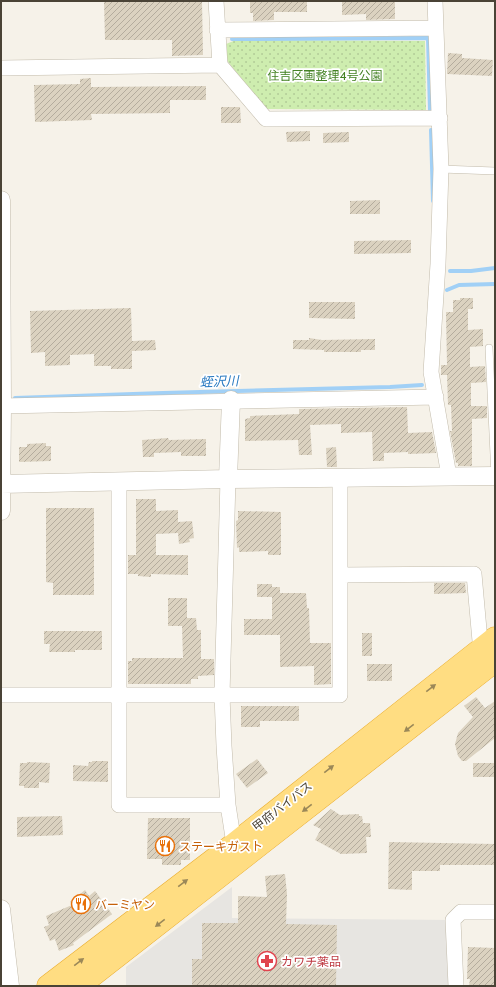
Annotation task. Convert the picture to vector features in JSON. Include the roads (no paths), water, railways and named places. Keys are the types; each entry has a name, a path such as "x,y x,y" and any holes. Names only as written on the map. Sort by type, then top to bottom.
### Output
{"highway":[{"name":"甲府バイパス","path":"48,986 491,648"},
{"name":"甲府バイパス","path":"79,986 491,648"}],"street":[{"path":"216,1 220,65 266,119 440,118"},
{"path":"435,1 441,169 438,264 431,372 449,476"},
{"path":"217,30 436,28"},
{"path":"1,68 220,65"},
{"path":"1,200 1,511"},
{"path":"2,406 231,400 436,397"},
{"path":"231,400 222,695 228,805 234,844"},
{"path":"1,484 228,479 340,479 495,476"},
{"path":"1,695 340,695 340,479"},
{"path":"119,481 120,805 228,805"},
{"path":"340,575 474,574 480,640 491,648"},
{"path":"1,909 10,986"},
{"path":"456,986 453,920 461,912 495,912"}],"lane":[{"path":"441,169 495,171"},
{"path":"489,348 495,476"}],"waterway":[{"path":"232,39 428,38 430,111"},
{"path":"431,130 433,201"},
{"path":"450,271 471,271 495,268"},
{"name":"蛭沢川","path":"447,290 459,285 495,284"},
{"name":"蛭沢川","path":"15,398 422,385"}],"place":[{"name":"ステーキガスト","path":"165,846"},
{"name":"バーミヤン","path":"81,904"},
{"name":"カワチ薬品","path":"267,961"}],"park label":[{"name":"住吉区画整理4号公園","path":"325,75"}]}
